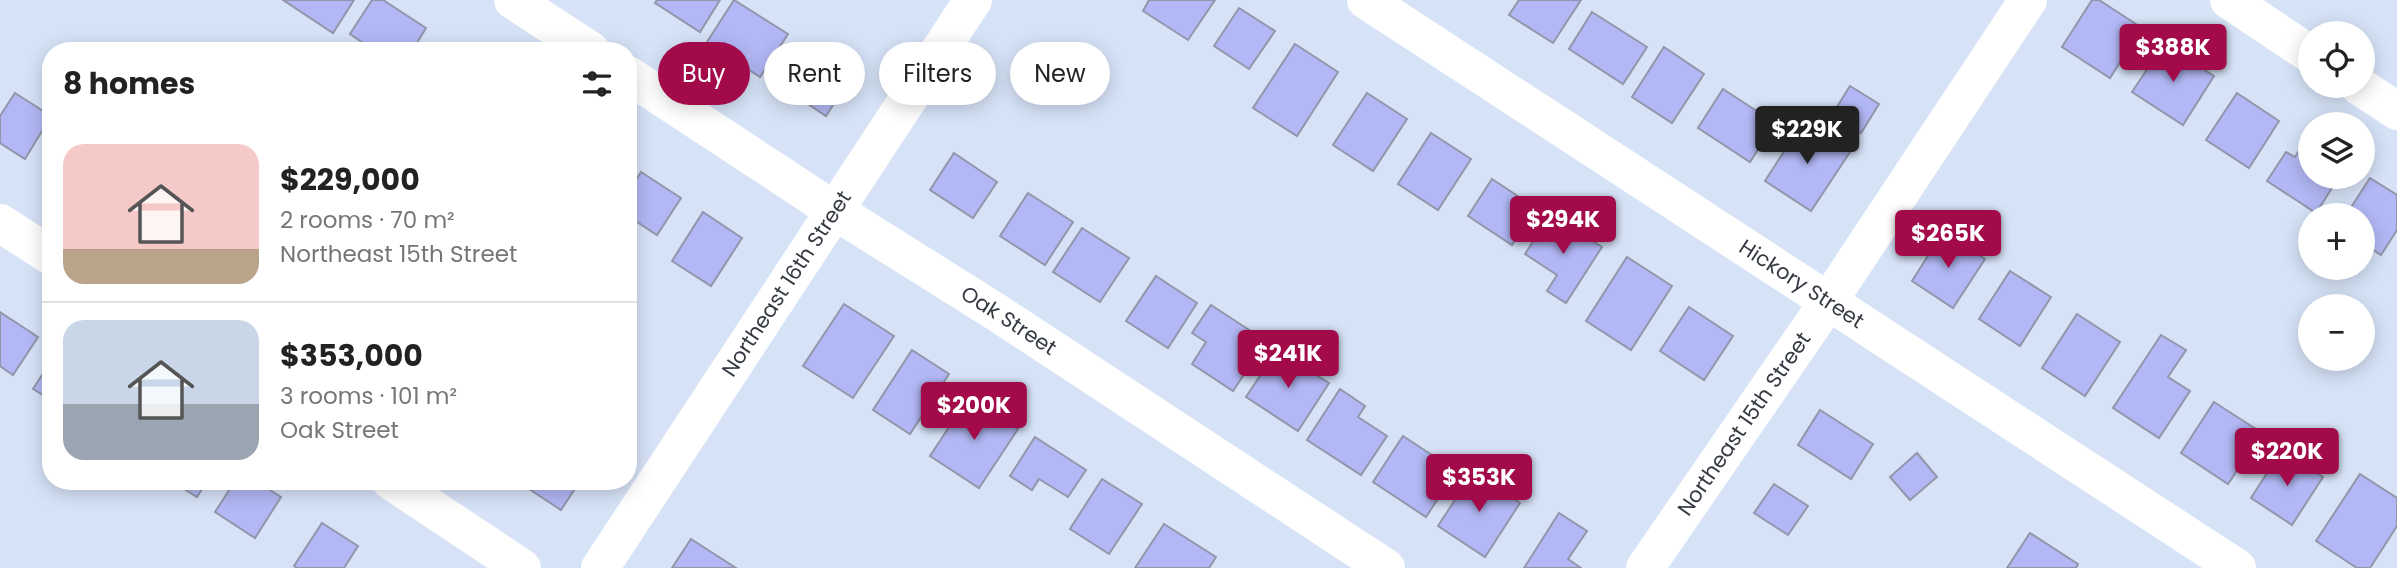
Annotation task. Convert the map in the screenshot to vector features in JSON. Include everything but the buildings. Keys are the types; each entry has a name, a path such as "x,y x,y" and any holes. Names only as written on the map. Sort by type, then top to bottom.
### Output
{"street":[{"path":"513,0 576,42"},
{"name":"Northeast 16th Street","path":"600,568 974,0"},
{"name":"Hickory Street","path":"1366,0 2237,568"},
{"name":"Northeast 15th Street","path":"1645,568 1828,302 2028,0"},
{"path":"2229,0 2298,46"},
{"name":"Oak Street","path":"637,81 1386,568"},
{"path":"2375,97 2397,111"},
{"path":"0,223 42,250"},
{"path":"405,490 522,568"}]}
